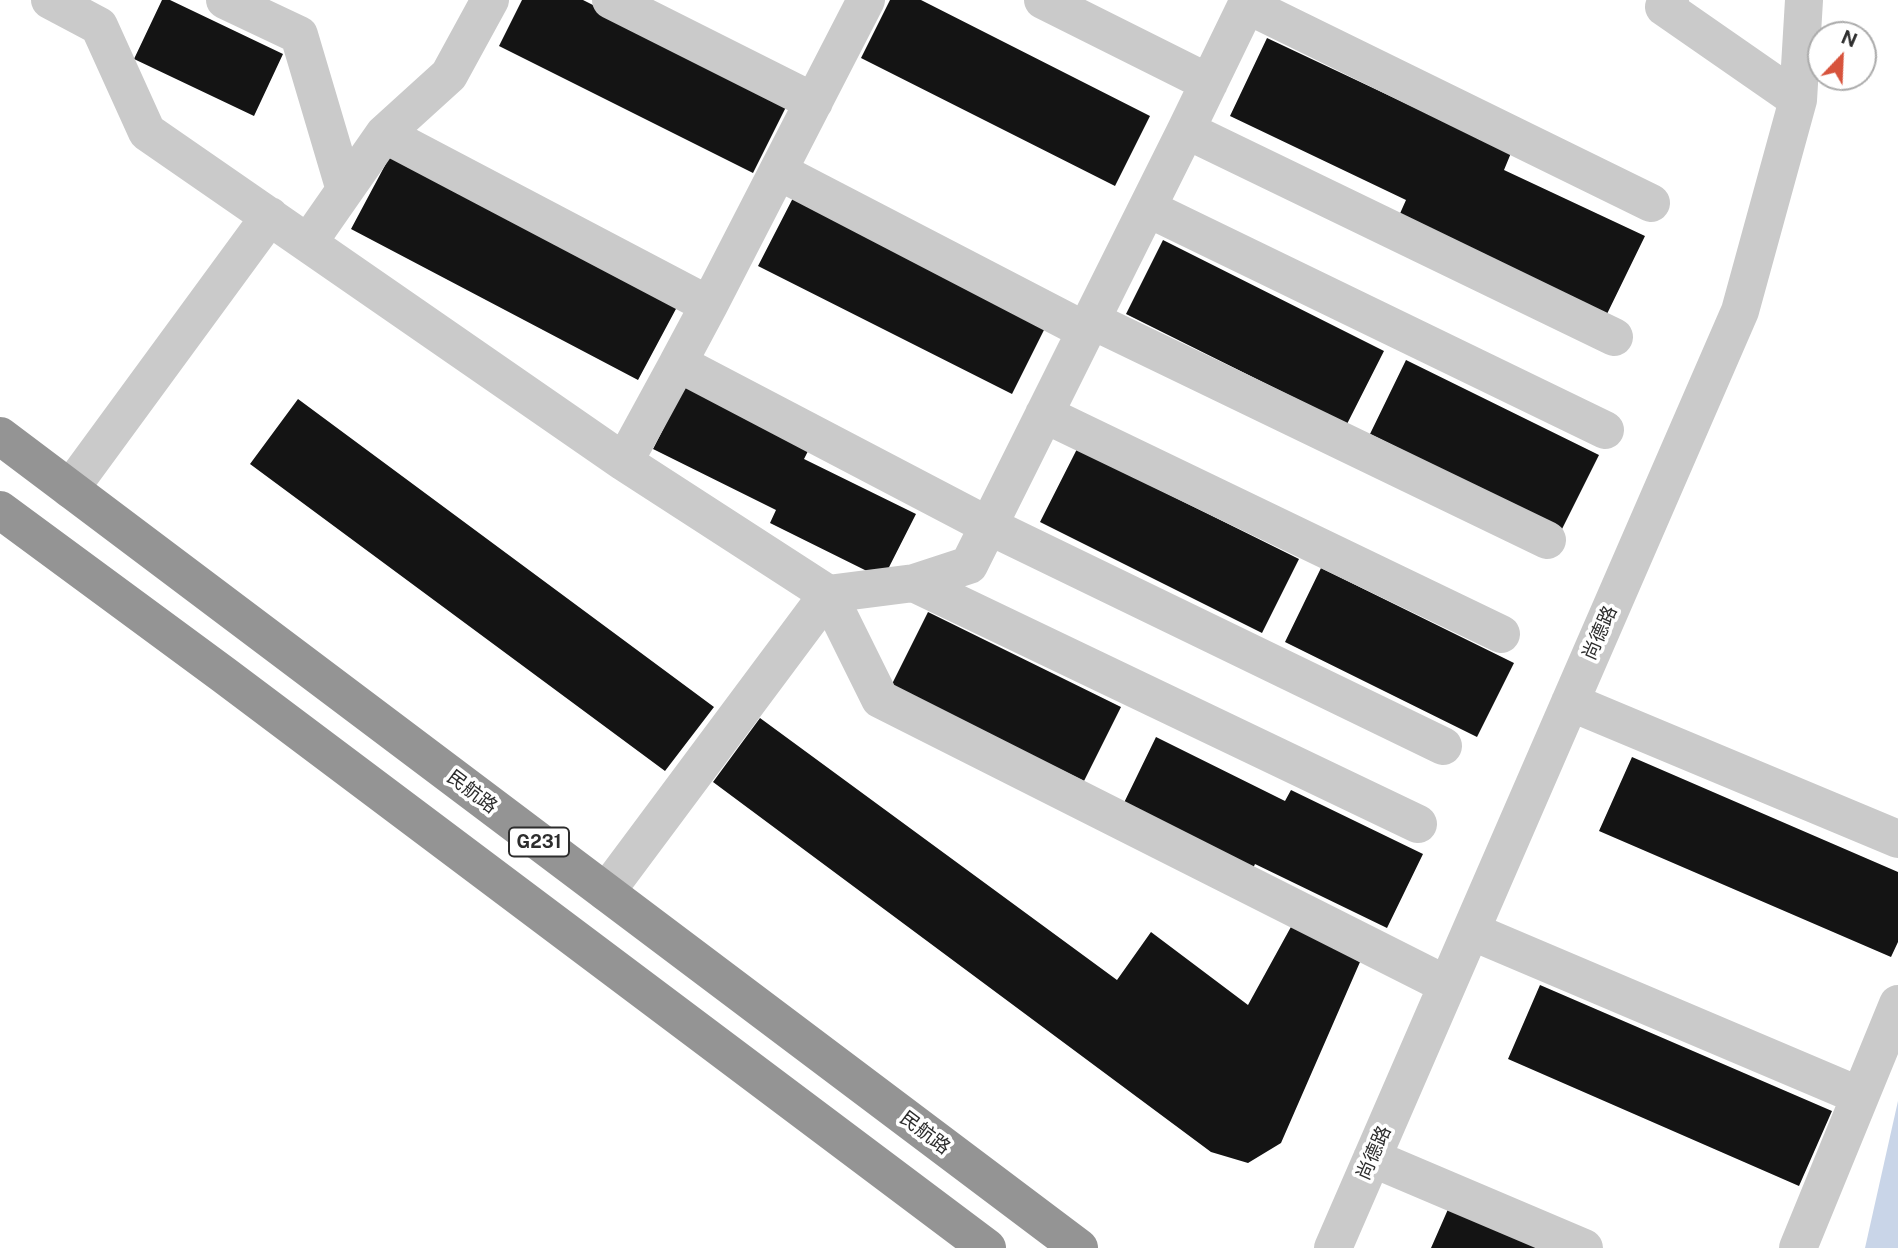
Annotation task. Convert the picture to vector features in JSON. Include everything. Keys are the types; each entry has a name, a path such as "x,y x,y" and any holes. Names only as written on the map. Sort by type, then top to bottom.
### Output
{"highway":[{"name":"民航路","path":"0,436 1079,1248"},
{"name":"G231","path":"0,510 235,683 987,1248"}],"street":[{"path":"50,0 105,13 147,132 624,462 828,594 880,698 1447,985"},
{"path":"225,0 299,35 345,190"},
{"path":"308,243 384,134 449,75 490,0"},
{"path":"611,0 814,102"},
{"path":"624,462 866,0"},
{"path":"1043,0 1209,83"},
{"path":"1670,0 1664,7 1798,100"},
{"name":"尚德路","path":"1333,1248 1740,312 1798,100 1804,0"},
{"path":"606,892 828,594 914,583 969,565 1248,3 1651,203"},
{"path":"1186,130 1614,337"},
{"path":"384,134 709,304"},
{"path":"778,171 1088,325 1547,540"},
{"path":"1147,208 1605,430"},
{"path":"69,489 270,216"},
{"path":"678,363 989,526 1443,746"},
{"path":"1044,414 1501,634"},
{"path":"914,583 1418,824"},
{"path":"1570,702 1898,839"},
{"path":"1471,931 1860,1096"},
{"path":"1798,1248 1898,1004"},
{"path":"1372,1158 1584,1248"}],"water":[{"path":"1898,1101 1898,1248 1865,1248"}],"building":[{"path":"162,0 170,0 283,54 254,116 134,59"},
{"path":"522,0 583,0 788,103 753,173 499,46"},
{"path":"890,0 921,0 1150,116 1115,186 861,58"},
{"path":"1267,38 1511,153 1504,170 1645,236 1606,316 1398,218 1406,200 1230,116"},
{"path":"390,156 677,307 638,380 351,229"},
{"path":"794,196 1047,324 1012,394 758,266"},
{"path":"1163,240 1384,351 1347,424 1126,314"},
{"path":"1406,360 1599,455 1562,529 1370,434"},
{"path":"686,384 811,445 804,459 916,514 883,579 770,523 776,510 653,449"},
{"path":"298,399 714,707 665,771 250,464"},
{"path":"1077,449 1299,559 1262,633 1040,522"},
{"path":"1321,568 1514,663 1477,737 1285,642"},
{"path":"928,612 1121,707 1084,781 891,686"},
{"path":"760,718 1117,980 1151,932 1248,1005 1292,925 1360,962 1281,1143 1248,1163 1211,1152 713,782"},
{"path":"1156,737 1285,801 1291,790 1423,854 1387,928 1255,864 1249,877 1119,813"},
{"path":"1632,757 1898,872 1898,942 1891,957 1599,831"},
{"path":"1540,985 1832,1111 1799,1186 1508,1059"},
{"path":"1449,1207 1542,1248 1431,1248"}]}
